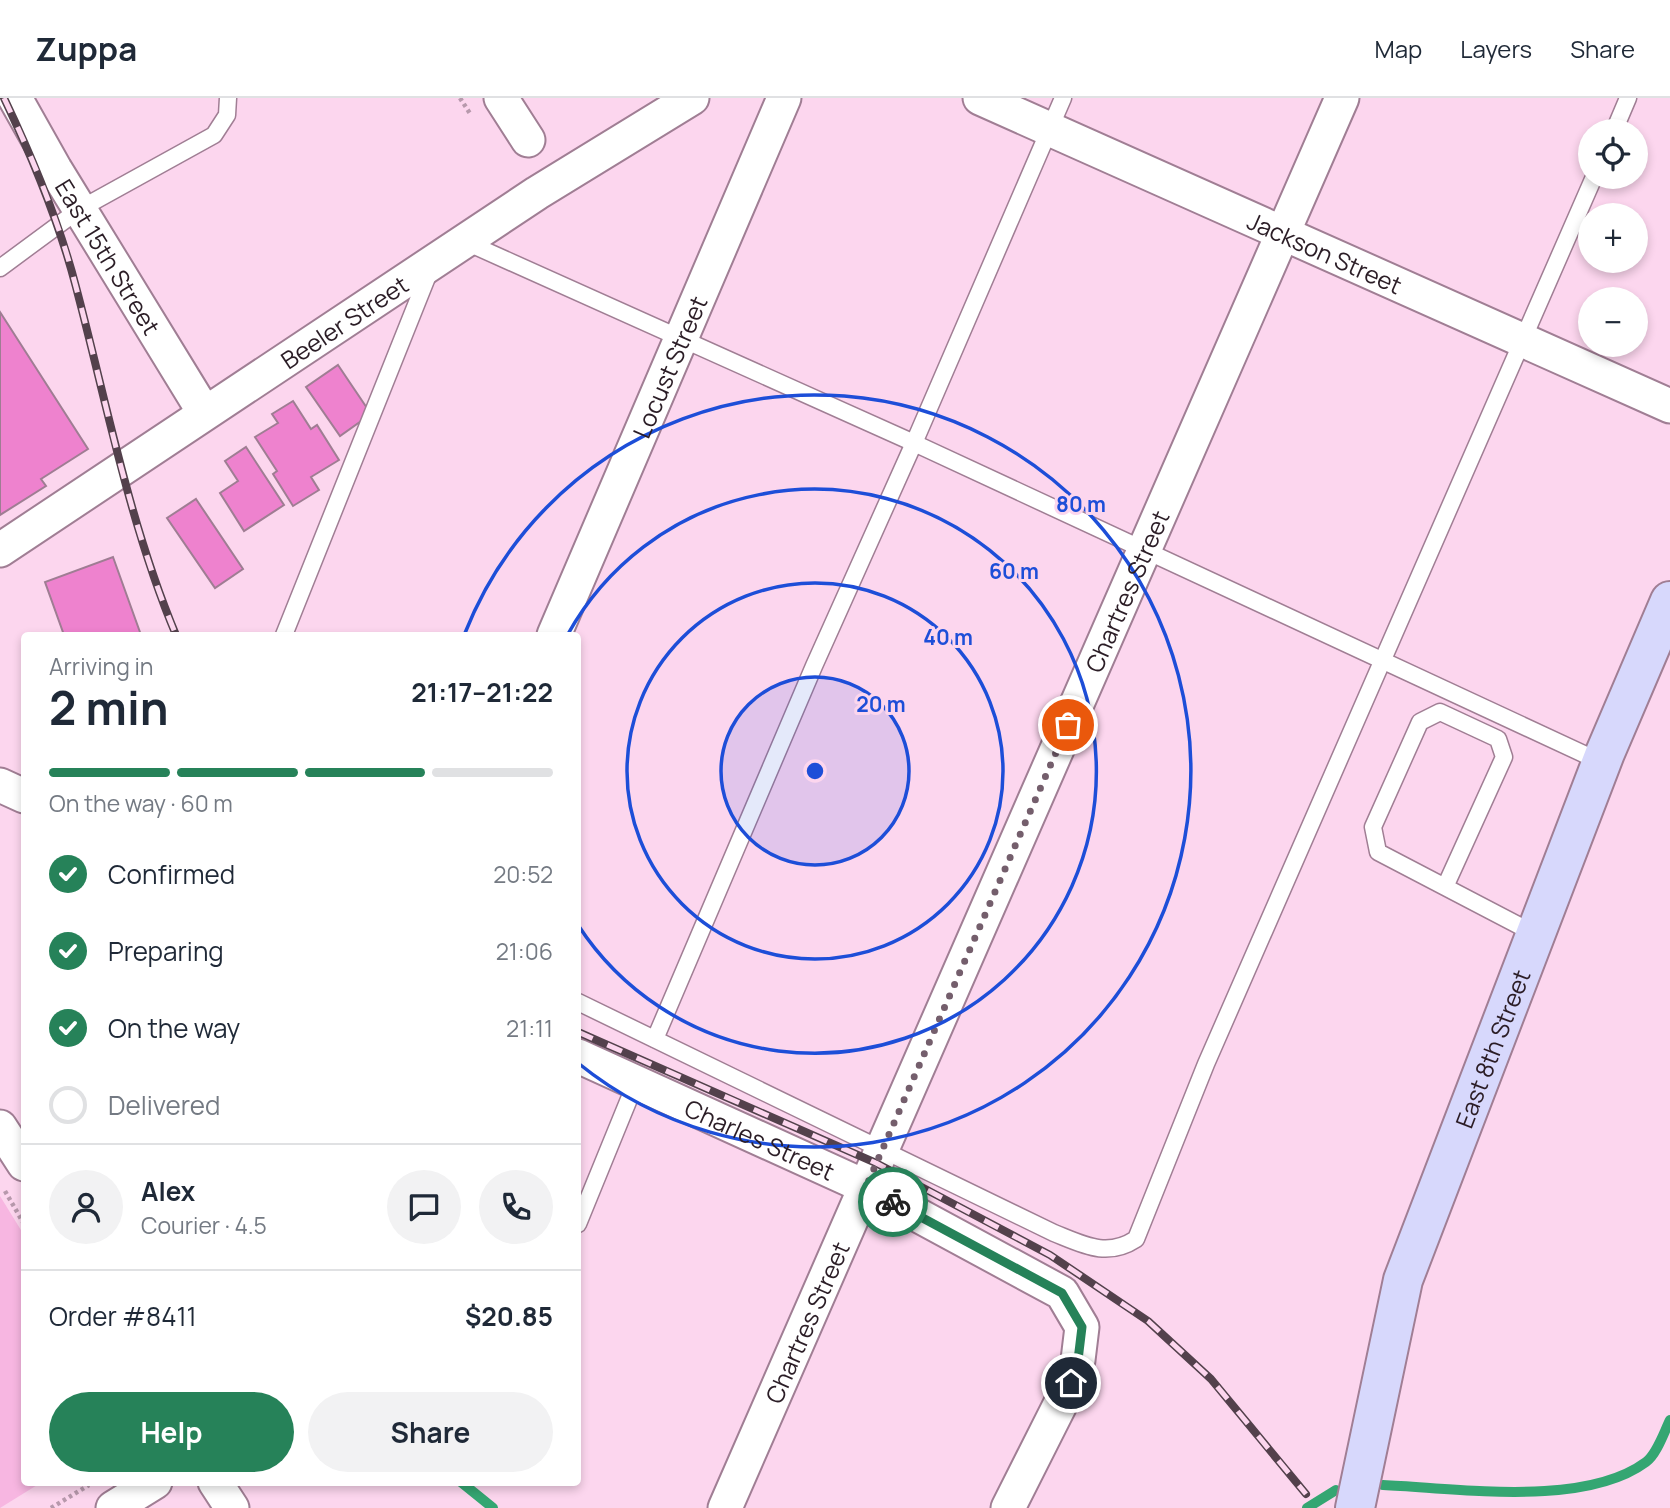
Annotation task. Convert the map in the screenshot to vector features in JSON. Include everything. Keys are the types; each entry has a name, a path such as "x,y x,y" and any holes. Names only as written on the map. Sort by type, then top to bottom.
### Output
{"street":[{"name":"East 15th Street","path":"15,98 204,412"},
{"path":"501,98 528,140"},
{"name":"Beeler Street","path":"0,550 204,412 537,194 692,98"},
{"name":"Locust Street","path":"555,632 784,98"},
{"name":"Jackson Street","path":"980,98 1670,406"},
{"name":"Chartres Street","path":"725,1508 1342,98"},
{"name":"East 8th Street","path":"1355,1508 1403,1280 1602,762 1670,601"},
{"path":"0,785 21,795"},
{"name":"Charles Street","path":"581,1057 866,1187 1062,1293 1082,1327 1078,1360 1071,1383 1008,1508"},
{"path":"0,1128 21,1160"},
{"path":"113,1508 149,1486"},
{"path":"218,1486 232,1508"}],"lane":[{"path":"0,268 80,209 214,135 227,115 228,98"},
{"path":"655,1039 814,666 1063,98"},
{"path":"1619,119 1628,98"},
{"path":"581,1003 1079,1243 1105,1250 1121,1249 1136,1238 1206,1064 1589,189"},
{"path":"466,242 914,443 1602,762"},
{"path":"285,632 432,264"},
{"path":"1445,887 1504,757 1498,739 1440,712 1420,722 1373,827 1378,852 1445,887 1535,934"},
{"path":"581,1217 636,1082"}],"path":[{"path":"0,1183 21,1219"},
{"path":"51,1508 87,1486"}],"shaded area":[{"path":"0,1196 21,1230 21,1486 36,1486 0,1508"}],"building":[{"path":"0,312 88,449 41,479 46,486 0,515"},
{"path":"338,365 371,414 340,436 306,387"},
{"path":"293,401 311,429 317,425 339,460 311,477 319,490 293,506 273,474 277,471 255,437 278,423 272,414"},
{"path":"246,447 284,505 244,531 220,493 238,481 225,461"},
{"path":"196,499 243,569 215,588 167,518"},
{"path":"113,557 140,632 63,632 45,582"}],"waterway":[{"path":"1383,1485 1519,1492 1589,1485 1620,1476 1646,1462 1657,1448 1670,1420"},
{"path":"466,1486 493,1508"},
{"path":"1307,1508 1336,1490"}],"railway":[{"path":"4,98 35,167 62,238 132,507 159,593 175,632"},
{"path":"581,1033 876,1163 1050,1255 1148,1321 1211,1379 1306,1494"}],"way so far":[{"path":"893,1202 866,1187 1068,725"}],"route":[{"path":"893,1202 1062,1293 1082,1327 1078,1360 1071,1383"}]}
